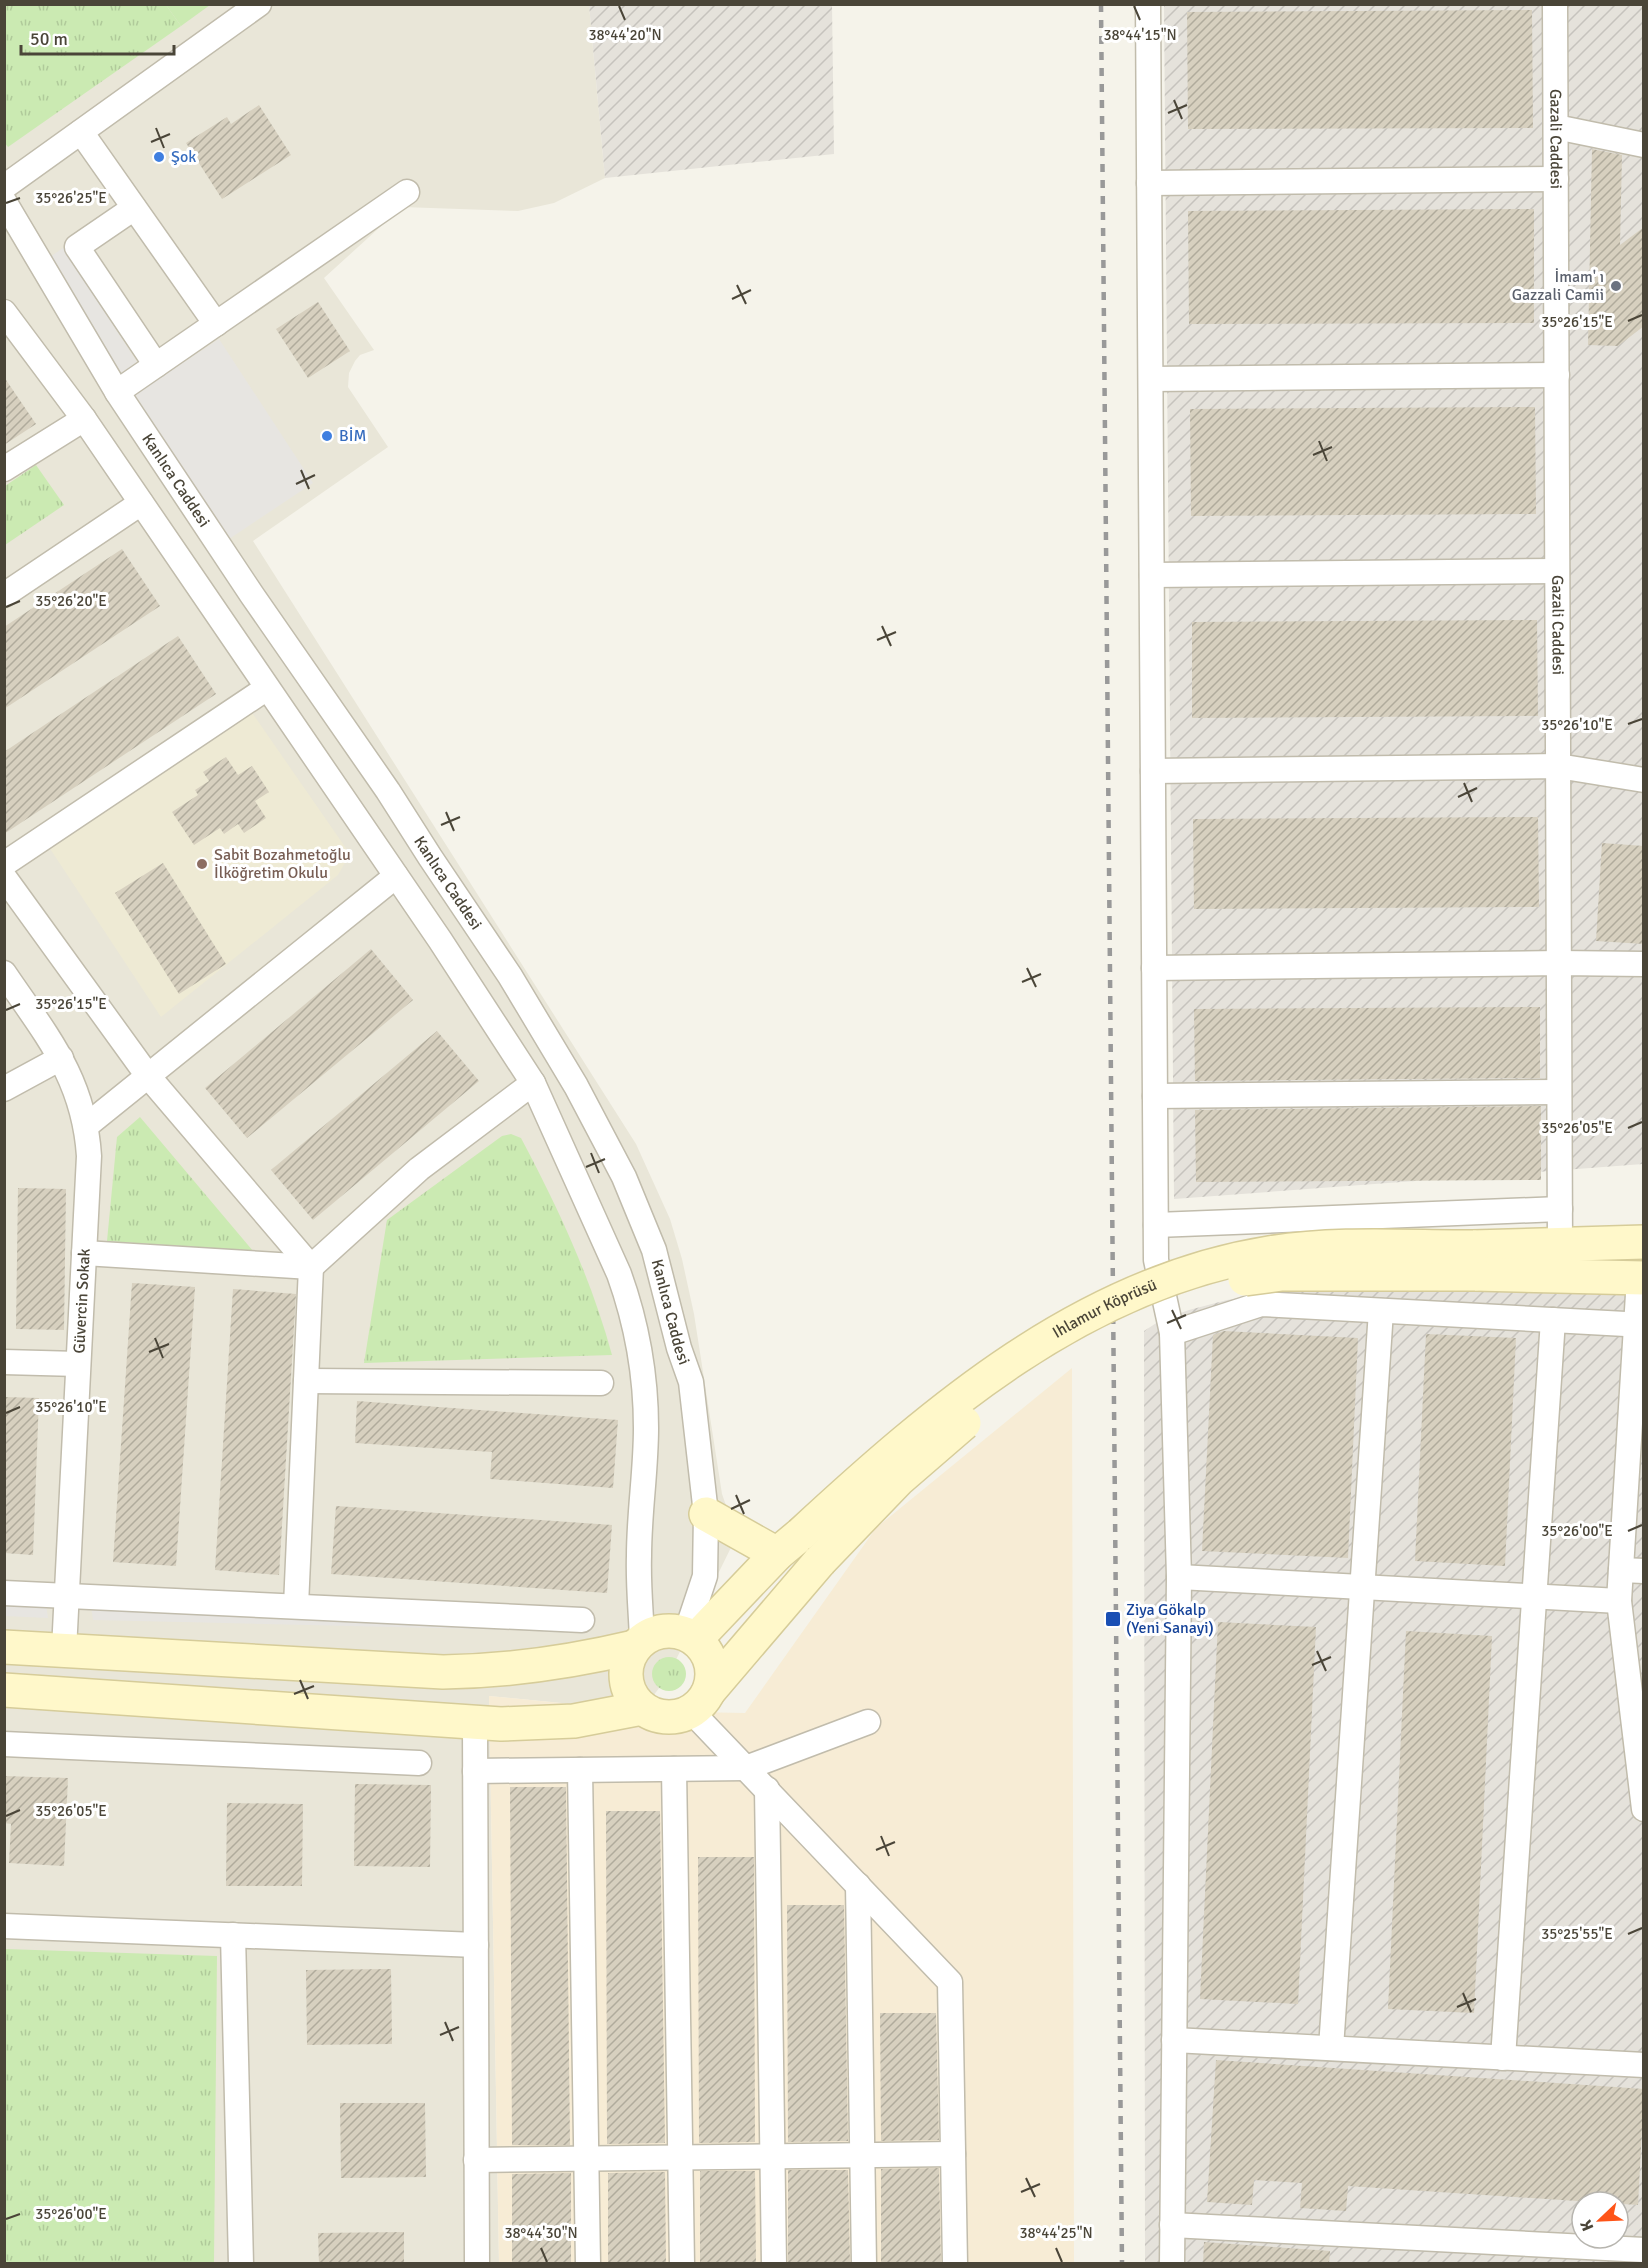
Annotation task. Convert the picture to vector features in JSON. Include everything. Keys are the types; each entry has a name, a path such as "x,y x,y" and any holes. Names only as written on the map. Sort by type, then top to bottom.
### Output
{"street":[{"path":"5,206 81,132 259,4"},
{"path":"1148,4 1156,1260 1172,1333 1179,1577 1172,2264"},
{"name":"Gazali Caddesi","path":"1556,4 1560,1244"},
{"path":"1556,127 1644,145"},
{"path":"81,132 216,324"},
{"path":"1149,183 1556,179"},
{"path":"117,392 407,192"},
{"name":"Kanlıca Caddesi","path":"5,206 117,392 252,595 388,790 429,857 510,976 576,1086 636,1204 662,1274 679,1348 690,1382 706,1514 705,1576 691,1636"},
{"path":"134,208 77,247 156,365"},
{"path":"4,312 84,419 396,876 533,1083 619,1274 628,1299 638,1342 645,1394 646,1428 638,1558 638,1643 626,1668 629,1690 642,1708 652,1714 675,1717 700,1701 712,1668 709,1657 691,1636 663,1630 638,1643 553,1664 500,1670 443,1672 4,1647"},
{"path":"1151,379 1557,375"},
{"path":"4,469 84,419"},
{"path":"4,595 141,503"},
{"path":"1152,575 1557,571"},
{"path":"4,864 267,688"},
{"path":"1154,771 1558,766 1644,780"},
{"path":"86,1126 396,876"},
{"path":"4,877 148,1076 312,1267 296,1606"},
{"path":"1154,968 1644,964"},
{"name":"Güvercin Sokak","path":"4,973 61,1058 78,1096 86,1126 89,1156 64,1650"},
{"path":"4,1089 61,1058"},
{"path":"84,1253 312,1267 418,1169 533,1083"},
{"path":"1155,1096 1560,1092"},
{"path":"1156,1225 1560,1209"},
{"path":"1474,1261 1560,1244 1644,1242"},
{"name":"Ihlamur Köprüsü","path":"691,1636 892,1452 975,1385 1031,1346 1114,1302 1188,1273 1269,1253 1337,1246 1474,1261"},
{"path":"1474,1261 1641,1278 1632,1570 1620,1601 1644,1809"},
{"name":"Ihlamur Köprüsü","path":"700,1701 820,1561 898,1480 975,1414 1038,1367 1063,1352 1135,1314 1224,1283 1282,1274 1474,1261"},
{"path":"1172,1333 1261,1304 1640,1325"},
{"path":"1331,2048 1381,1311"},
{"path":"1503,2058 1553,1320"},
{"path":"4,1362 78,1364"},
{"path":"306,1381 601,1383"},
{"path":"706,1514 789,1544"},
{"path":"1179,1577 1620,1601"},
{"path":"4,1593 582,1620"},
{"path":"4,1690 501,1724 573,1721 642,1708"},
{"path":"700,1701 746,1768 950,1982 955,2264"},
{"path":"475,1722 477,2264"},
{"path":"475,1771 746,1768 868,1722"},
{"path":"4,1744 419,1763"},
{"path":"674,1769 682,2264"},
{"path":"580,1770 588,2264"},
{"path":"767,1790 774,2264"},
{"path":"858,1885 864,2264"},
{"path":"4,1926 476,1945"},
{"path":"233,1935 241,2264"},
{"path":"1174,2040 1644,2065"},
{"path":"477,2160 953,2154"},
{"path":"1172,2224 1644,2250"}],"shaded area":[{"path":"5,5 589,5 605,178 554,203 518,211 402,207 324,278 374,350 360,355 355,361 349,373 348,387 388,447 253,541 636,1144 670,1219 682,1259 694,1314 722,1494 728,1511 742,1525 668,1676 642,1711 489,1696 499,2263 5,2264"},
{"path":"589,5 832,5 834,154 605,178"},
{"path":"1164,5 1643,5 1643,1164 1174,1199"},
{"path":"63,248 137,362 121,373 47,259"},
{"path":"219,339 313,483 229,539 134,395"},
{"name":"Sabit Bozahmetoğlu İlköğretim Okulu","path":"246,704 350,854 338,875 161,1017 45,841"},
{"path":"1357,1283 1643,1296 1643,2263 1145,2263 1144,1331 1161,1320 1227,1300 1310,1286"},
{"path":"1072,1368 1074,2263 499,2263 489,1696 642,1711 745,1713 876,1528"},
{"path":"4,1595 45,1597 48,1618 5,1616"},
{"path":"90,1600 574,1616 563,1631 93,1620"}],"green space":[{"path":"4,5 166,5 181,26 8,147 4,142"},
{"path":"166,5 210,5 181,26"},
{"path":"36,465 64,505 5,545 5,486"},
{"path":"140,1117 253,1251 107,1241 117,1137"},
{"path":"511,1134 521,1138 561,1217 594,1298 612,1355 364,1363 387,1220 502,1136"},
{"path":"669,1657 681,1662 686,1674 681,1686 669,1691 657,1686 652,1674 657,1662"},
{"path":"5,1949 217,1956 214,2263 5,2263"}],"building":[{"path":"1532,10 1533,128 1188,129 1187,12"},
{"path":"259,105 291,155 222,199 186,143 227,117 231,124"},
{"name":"İmam' ı Gazzali Camii","path":"1592,149 1622,155 1620,245 1644,227 1644,326 1618,346 1588,345"},
{"path":"1534,209 1534,323 1189,324 1188,211"},
{"path":"318,302 350,351 308,378 276,329"},
{"path":"4,377 36,424 4,445"},
{"path":"1535,407 1536,514 1191,516 1190,409"},
{"path":"122,549 160,606 4,709 4,627"},
{"path":"1537,620 1538,716 1192,718 1192,622"},
{"path":"178,636 216,694 4,834 4,752"},
{"path":"226,757 238,775 252,766 269,792 255,801 266,818 244,833 238,824 224,834 220,828 194,845 172,812 198,795 195,790 209,781 203,772"},
{"path":"1538,817 1539,907 1194,909 1193,819"},
{"path":"1602,843 1644,846 1644,944 1596,941"},
{"path":"163,863 226,964 179,994 115,893"},
{"path":"371,949 413,1000 247,1138 205,1088"},
{"path":"1540,1007 1540,1078 1195,1081 1194,1009"},
{"path":"437,1031 479,1081 313,1220 271,1170"},
{"path":"1541,1106 1541,1180 1196,1182 1195,1110"},
{"path":"18,1188 66,1189 64,1330 16,1329"},
{"path":"132,1283 195,1287 176,1566 113,1562"},
{"path":"233,1289 296,1294 279,1575 215,1570"},
{"path":"1224,1331 1358,1338 1348,1558 1202,1551 1213,1335"},
{"path":"1426,1334 1516,1338 1505,1566 1415,1561"},
{"path":"4,1397 39,1398 33,1555 4,1553"},
{"path":"357,1401 618,1420 613,1488 490,1479 492,1452 355,1443"},
{"path":"336,1506 612,1525 607,1593 331,1574"},
{"path":"1218,1622 1316,1627 1298,2004 1200,1999"},
{"path":"1406,1631 1492,1636 1474,2013 1388,2009"},
{"path":"4,1776 68,1778 64,1866 9,1863 11,1824 4,1823"},
{"path":"355,1784 431,1785 430,1867 354,1866"},
{"path":"510,1787 566,1787 570,2145 512,2145"},
{"path":"227,1803 303,1804 302,1886 226,1886"},
{"path":"606,1811 660,1811 665,2143 607,2144"},
{"path":"698,1857 754,1857 755,2142 699,2143"},
{"path":"787,1905 844,1905 848,2141 788,2142"},
{"path":"391,1969 392,2044 307,2045 306,1970"},
{"path":"880,2013 936,2013 939,2140 881,2141"},
{"path":"1216,2060 1644,2089 1638,2205 1630,2204 1630,2190 1570,2190 1570,2201 1348,2186 1346,2211 1300,2208 1302,2183 1254,2180 1252,2205 1207,2202"},
{"path":"340,2103 425,2103 426,2177 341,2178"},
{"path":"939,2168 941,2264 881,2264 881,2169"},
{"path":"788,2170 848,2170 850,2264 788,2264"},
{"path":"700,2171 755,2171 756,2264 700,2264"},
{"path":"665,2172 666,2264 608,2264 608,2173"},
{"path":"571,2173 571,2264 512,2264 512,2174"},
{"path":"404,2232 404,2264 319,2264 318,2233"},
{"path":"1204,2242 1330,2251 1329,2264 1203,2264"}],"railway":[{"path":"1101,4 1122,2264"}],"place":[{"name":"Şok","path":"159,157"},
{"name":"İmam' ı Gazzali Camii","path":"1616,286"},
{"name":"BİM","path":"327,436"},
{"name":"Sabit Bozahmetoğlu İlköğretim Okulu","path":"202,864"},
{"name":"Ziya Gökalp (Yeni Sanayi)","path":"1113,1619"}]}
